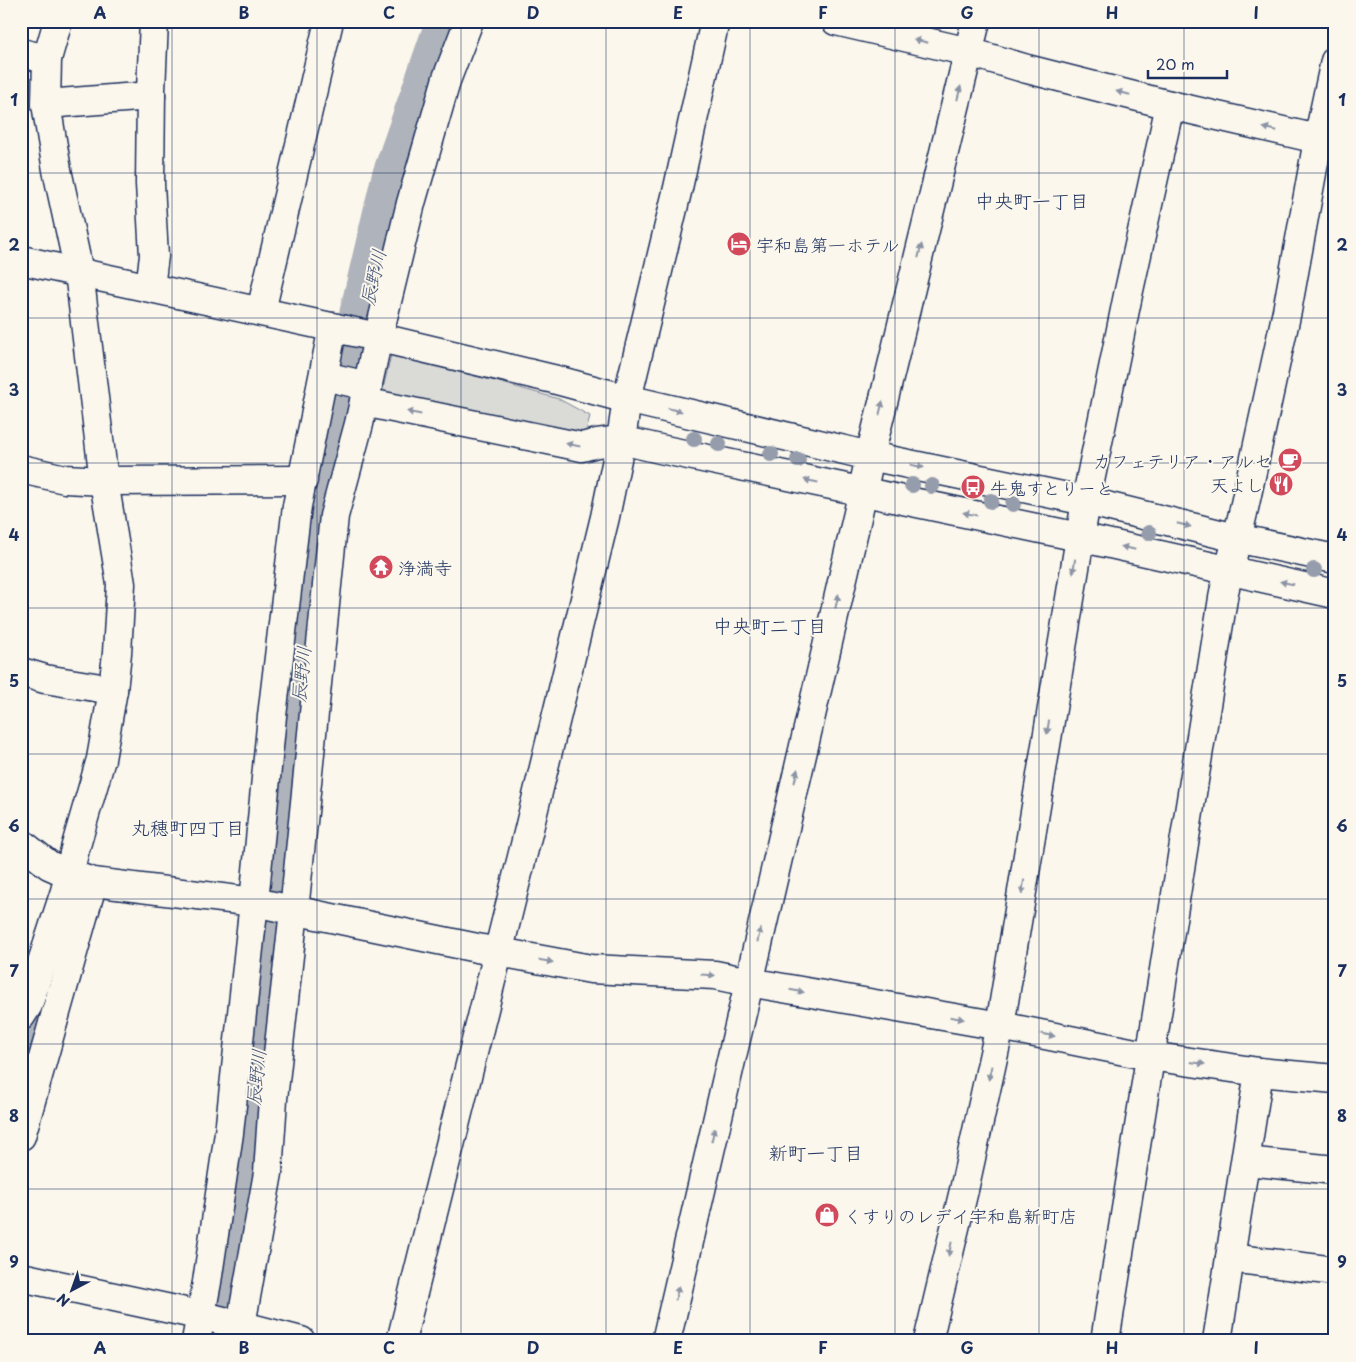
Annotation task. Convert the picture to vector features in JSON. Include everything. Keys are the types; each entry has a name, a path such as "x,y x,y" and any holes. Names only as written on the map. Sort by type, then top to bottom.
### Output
{"street":[{"path":"21,1136 81,878 75,849 101,759 113,690 122,584 104,481 78,272 57,170 46,104 48,59 58,21"},
{"path":"150,287 154,256 150,184 154,21"},
{"path":"261,311 329,21"},
{"path":"201,1324 229,1133 273,706 297,506 303,480 349,385 357,333 411,204 447,78 469,21"},
{"path":"401,1341 605,516 621,440 627,399 678,188 715,21"},
{"path":"836,21 969,52 1027,69 1326,142"},
{"path":"666,1341 870,456 976,21"},
{"path":"21,53 48,59"},
{"path":"1105,1341 1228,570 1326,142 1335,61"},
{"path":"46,104 151,96"},
{"path":"928,1341 1000,1026 1079,537 1128,295 1170,105"},
{"path":"21,260 261,311 870,456 1086,501 1236,538 1335,559"},
{"path":"238,1324 268,1173 272,1100 288,910 334,516 360,424 349,385 357,333"},
{"path":"349,385 582,447 597,442 621,440 1079,537 1335,594"},
{"path":"21,469 65,479 104,481 303,480"},
{"path":"21,672 45,679 113,690"},
{"path":"21,843 49,864 81,878 254,902 591,970 715,975 1000,1026 1150,1056 1259,1072 1335,1079"},
{"path":"21,1016 28,1005 81,878"},
{"path":"1217,1341 1259,1072"},
{"path":"1246,1161 1335,1170"},
{"path":"1230,1258 1335,1271"},
{"path":"21,1276 201,1324 238,1324 301,1341"}],"shaded area":[{"path":"391,355 445,367 559,399 590,416 586,433 382,393"}],"waterway":[{"name":"辰野川","path":"215,1341 241,1197 320,498 395,179 450,21"},
{"path":"21,1081 28,1055 22,1037"}],"place":[{"name":"宇和島第一ホテル","path":"739,244"},
{"name":"カフェテリア・アルセ","path":"1290,460"},
{"name":"天よし","path":"1281,484"},
{"name":"牛鬼すとりーと","path":"973,487"},
{"name":"浄満寺","path":"381,567"},
{"name":"くすりのレデイ宇和島新町店","path":"827,1215"}],"district":[{"name":"中央町一丁目","path":"1032,200"},
{"name":"中央町二丁目","path":"770,625"},
{"name":"丸穂町四丁目","path":"188,827"},
{"name":"新町一丁目","path":"816,1152"}]}
